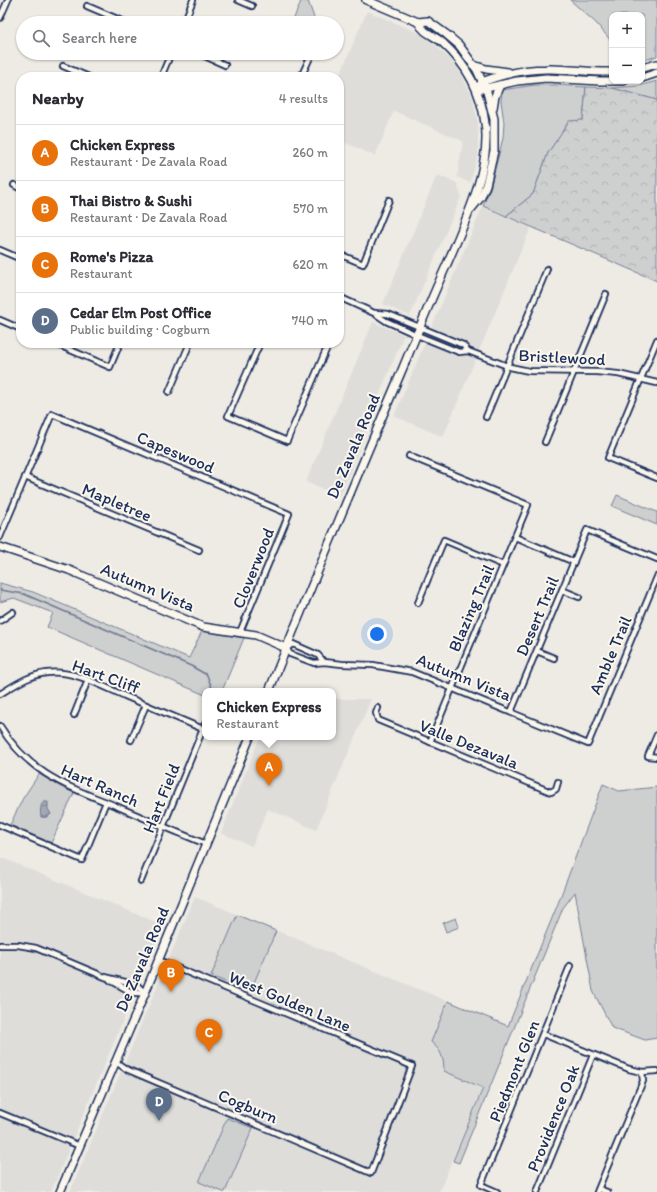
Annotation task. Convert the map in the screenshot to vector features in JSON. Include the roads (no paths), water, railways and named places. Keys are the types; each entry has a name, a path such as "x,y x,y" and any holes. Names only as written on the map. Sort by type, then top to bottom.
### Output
{"main road":[{"name":"De Zavala Road","path":"366,0 418,22 428,21 446,34 473,65 486,89 492,113 494,136 492,162 481,197 468,213"},
{"name":"De Zavala Road","path":"270,688 333,532 468,213 482,172 486,141 485,121 476,90 468,72 459,60 442,42 423,31 418,22"},
{"path":"645,67 657,64"},
{"path":"473,65 486,69 510,72 547,68 609,72"},
{"path":"476,90 482,82 510,72"},
{"path":"645,77 657,74"},
{"path":"476,90 532,79 546,78 609,82"},
{"path":"492,113 496,94 500,85"},
{"name":"Autumn Vista","path":"0,547 69,570 198,625 214,629 256,635 286,648"},
{"name":"De Zavala Road","path":"60,1192 145,993 249,740"}],"street":[{"path":"0,18 8,0"},
{"path":"187,16 193,0"},
{"path":"238,0 252,6"},
{"path":"87,6 111,16"},
{"path":"163,72 168,60"},
{"path":"214,60 225,65"},
{"path":"303,72 309,60"},
{"path":"63,66 77,72"},
{"path":"344,256 363,264 390,200"},
{"path":"0,250 16,257"},
{"path":"486,418 547,269"},
{"path":"545,442 606,294"},
{"path":"344,299 374,313"},
{"name":"Bristlewood","path":"374,313 388,314 463,345 468,351"},
{"name":"Bristlewood","path":"374,313 386,321 459,352 468,351 507,366 529,371 597,372 618,374 657,382"},
{"path":"0,320 16,327"},
{"path":"657,340 608,458 657,478"},
{"path":"66,348 110,367 118,348"},
{"path":"169,392 188,348"},
{"path":"258,348 228,416 287,441 327,348"},
{"name":"Capeswood","path":"25,477 52,414 289,514"},
{"name":"Blazing Trail","path":"409,456 528,506 430,742"},
{"path":"0,537 25,477"},
{"name":"Mapletree","path":"25,477 199,550"},
{"name":"Cloverwood","path":"240,632 289,514"},
{"name":"Desert Trail","path":"511,712 587,530 657,559"},
{"path":"515,537 574,562"},
{"path":"418,603 444,540 503,565"},
{"name":"Amble Trail","path":"588,744 657,577"},
{"path":"562,590 579,597"},
{"path":"0,622 13,612"},
{"name":"Autumn Vista","path":"324,662 318,655 293,644 286,648 290,654 314,663 324,662 402,669 423,675 588,744"},
{"path":"537,651 554,658"},
{"name":"Hart Cliff","path":"0,694 26,679 47,673 68,674 88,680 202,726"},
{"path":"74,715 88,680"},
{"path":"131,740 146,704"},
{"name":"Valle Dezavala","path":"378,708 376,713 378,720 551,792 556,789 558,782"},
{"name":"Hart Ranch","path":"0,726 20,753 42,772 67,786 206,844"},
{"name":"Hart Field","path":"142,881 202,732"},
{"path":"657,735 648,756 657,757"},
{"path":"0,825 82,860 106,802"},
{"path":"0,945 18,945 36,948 105,977 133,993 145,993"},
{"name":"West Golden Lane","path":"158,960 412,1066 371,1173"},
{"name":"Piedmont Glen","path":"497,1192 481,1185 570,966"},
{"path":"105,977 137,985 145,993"},
{"path":"543,1034 629,1069 642,1072 657,1071"},
{"name":"Providence Oak","path":"537,1192 593,1055"},
{"name":"Cogburn","path":"116,1062 126,1069 371,1173"},
{"path":"607,1192 598,1190 643,1080 642,1072"},
{"path":"0,1113 80,1146"}],"water":[{"path":"44,802 48,802 48,809 51,814 48,817 41,817 40,811"}],"waterway":[{"path":"0,590 24,594 191,666 207,675 212,688"}],"place":[{"name":"Chicken Express","path":"269,786"},
{"name":"Thai Bistro & Sushi","path":"171,992"},
{"name":"Rome's Pizza","path":"209,1052"},
{"name":"Cedar Elm Post Office","path":"159,1121"}]}
